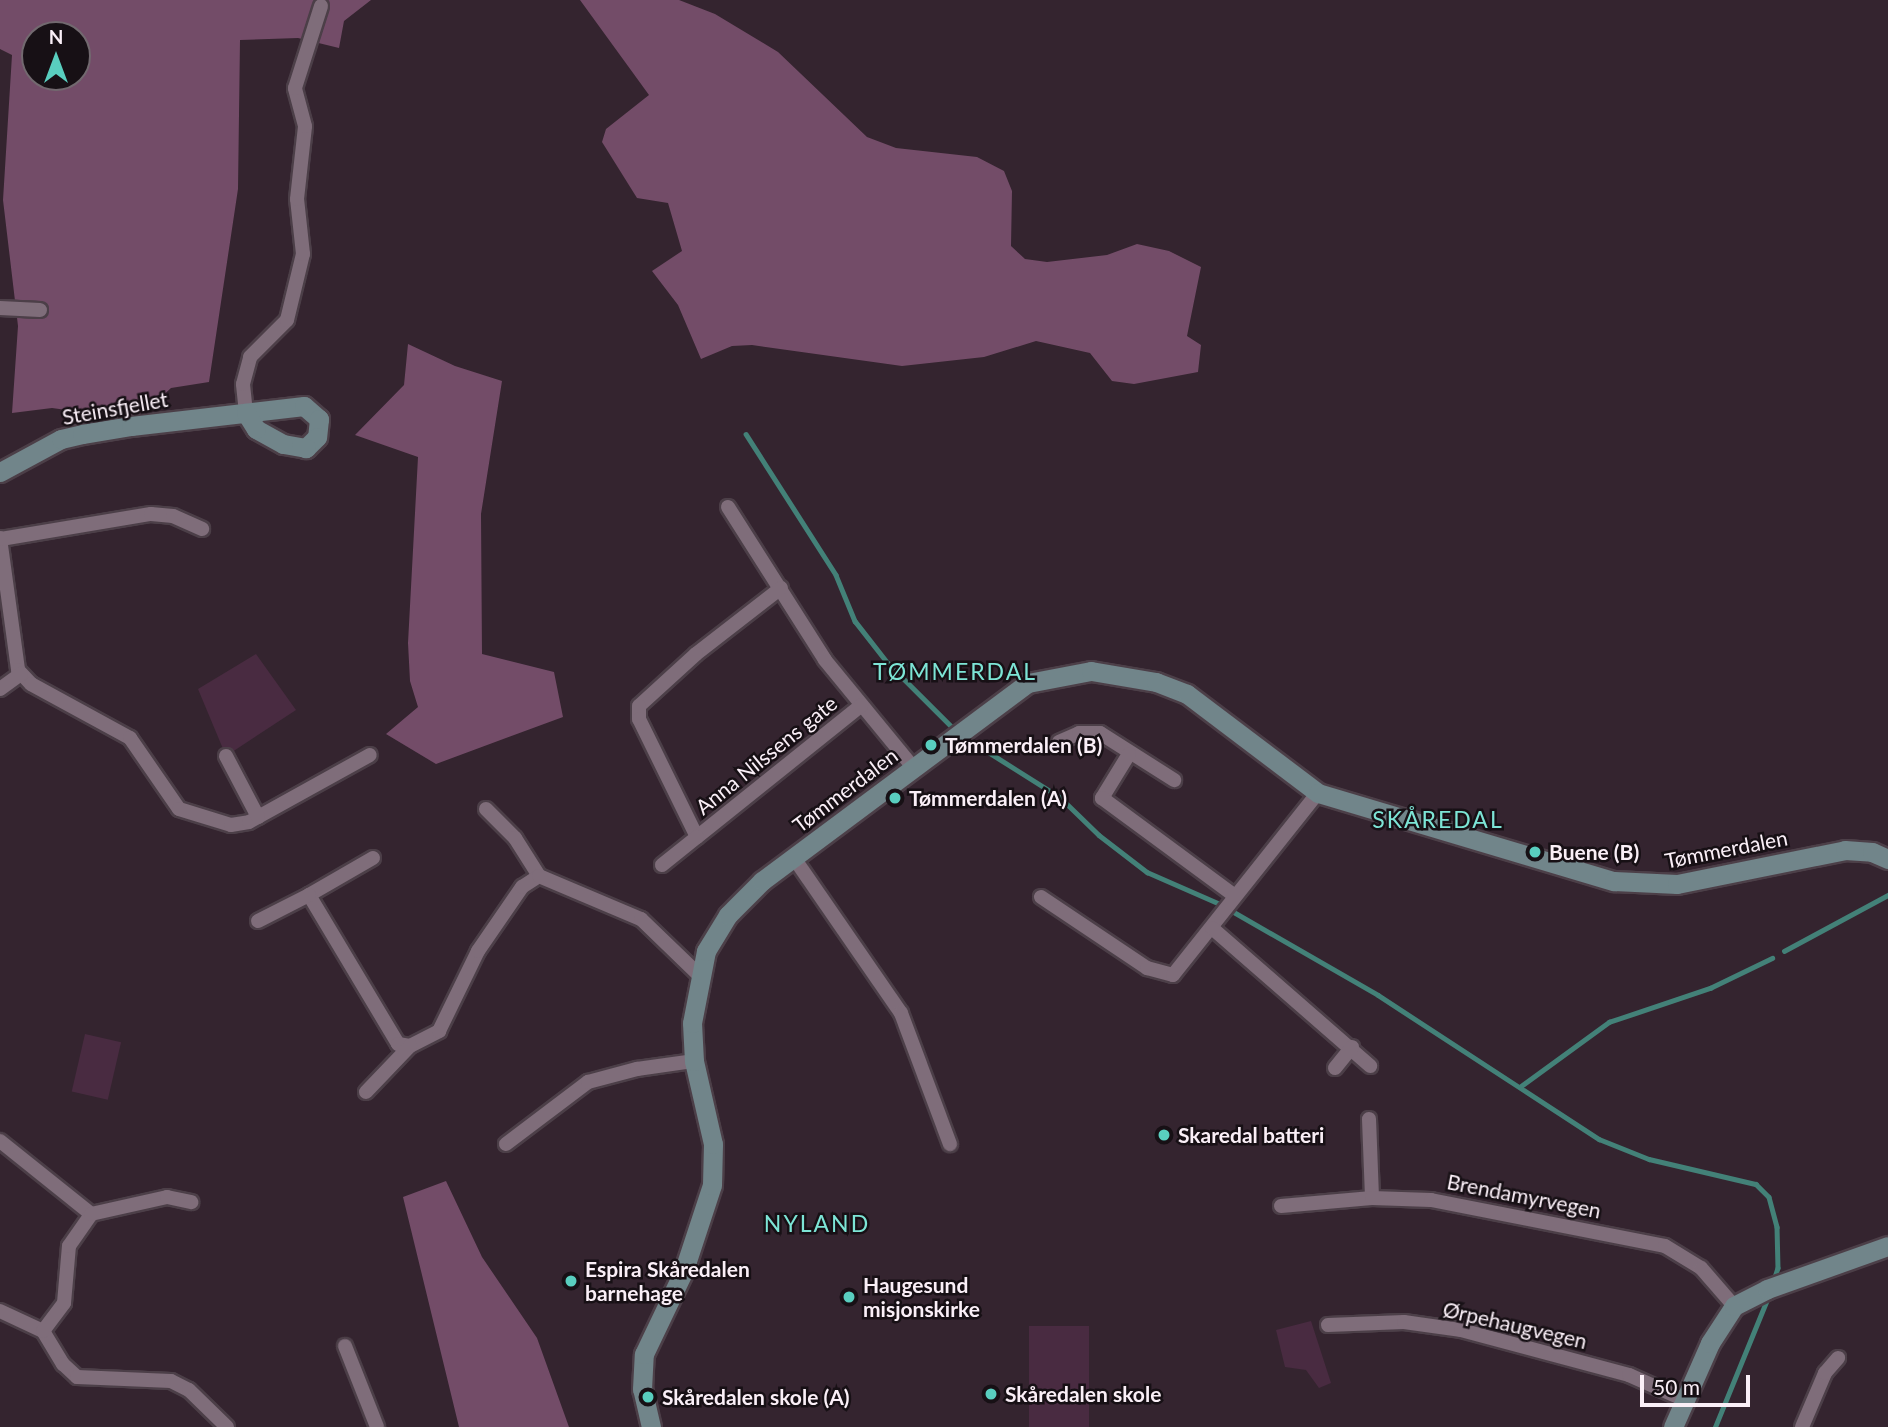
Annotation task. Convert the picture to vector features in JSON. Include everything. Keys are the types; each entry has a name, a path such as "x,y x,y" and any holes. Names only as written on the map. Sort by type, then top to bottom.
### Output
{"street":[{"path":"246,413 243,384 250,358 287,320 303,254 297,199 305,126 295,88 321,6"},
{"path":"0,308 40,310"},
{"name":"Steinsfjellet","path":"0,472 61,439 246,413"},
{"path":"728,507 825,660 913,767"},
{"path":"202,529 173,516 151,514 0,538 12,645 21,674 130,738 179,809 231,825 258,817 370,755"},
{"name":"Anna Nilssens gate","path":"697,837 639,719 639,706 695,654 781,588"},
{"name":"Tømmerdalen","path":"651,1427 642,1389 644,1354 684,1270 712,1185 713,1143 695,1061 692,1023 698,974 706,951 728,915 762,880 1028,683 1067,672 1108,671 1143,678 1187,694 1318,793 1445,834 1638,886 1677,884 1844,850 1872,852 1888,859"},
{"path":"0,689 21,674"},
{"name":"Anna Nilssens gate","path":"662,865 862,705"},
{"path":"1059,742 1079,733 1100,733 1117,741 1129,754 1174,780"},
{"path":"1129,754 1102,798 1235,896"},
{"path":"226,756 258,817"},
{"path":"1041,897 1161,975 1178,972 1318,793"},
{"path":"486,809 515,838 539,876 641,919 698,974"},
{"path":"258,921 373,858"},
{"path":"794,858 901,1013 950,1143"},
{"path":"309,895 328,920 386,1027 398,1044 410,1046 426,1041 448,1020 478,951 522,887 539,876"},
{"path":"1212,928 1352,1047 1370,1066"},
{"path":"366,1092 410,1046"},
{"path":"1335,1068 1352,1047"},
{"path":"506,1144 588,1082 637,1069 695,1061"},
{"path":"1369,1119 1372,1198"},
{"path":"0,1141 91,1214"},
{"path":"43,1331 64,1303 69,1247 91,1214 167,1197 191,1202"},
{"name":"Brendamyrvegen","path":"1281,1206 1372,1198 1431,1200 1665,1246 1701,1268 1734,1306"},
{"path":"1674,1427 1710,1343 1734,1306 1767,1289 1888,1246"},
{"path":"0,1311 43,1331 63,1364 77,1377 172,1381 189,1390 227,1427"},
{"name":"Ørpehaugvegen","path":"1328,1325 1404,1322 1461,1330 1629,1375 1685,1400"},
{"path":"345,1346 377,1427"},
{"path":"1802,1427 1825,1373 1838,1358"}],"shaded area":[{"path":"0,0 371,0 344,21 339,48 298,38 240,40 238,189 209,382 171,388 142,415 136,433 110,416 52,408 12,413 18,326 3,200 12,55 0,49"},
{"path":"580,0 679,0 715,14 778,52 867,137 896,148 977,157 1004,171 1012,191 1011,246 1025,259 1047,262 1107,255 1137,244 1169,251 1201,267 1187,336 1201,345 1198,372 1134,384 1112,381 1090,353 1036,341 984,357 902,366 752,345 732,346 701,359 678,305 652,271 682,251 668,203 637,198 602,142 606,129 649,95"},
{"path":"408,344 455,366 502,381 481,514 482,654 554,672 563,717 436,764 386,734 418,707 410,681 408,643 418,457 355,435 404,385"},
{"path":"256,654 296,710 226,756 198,689"},
{"path":"85,1034 121,1042 108,1100 72,1091"},
{"path":"446,1181 482,1257 537,1338 569,1427 459,1427 403,1197"},
{"path":"1311,1321 1331,1383 1319,1388 1306,1370 1285,1367 1276,1330"},
{"path":"1029,1326 1089,1326 1089,1427 1029,1427"}],"waterway":[{"path":"746,434 836,575 855,621 887,662 956,731"},
{"path":"963,736 1061,798 1099,835 1147,872 1220,904 1378,995 1599,1139 1649,1159 1756,1184 1769,1197 1777,1227 1778,1268 1774,1280"},
{"path":"1784,951 1888,895"},
{"path":"1521,1086 1609,1022 1710,988 1772,958"},
{"path":"1715,1427 1769,1295"}],"place":[{"name":"Tømmerdalen (B)","path":"931,745"},
{"name":"Tømmerdalen (A)","path":"895,798"},
{"name":"Buene (B)","path":"1535,852"},
{"name":"Skaredal batteri","path":"1164,1135"},
{"name":"Espira Skåredalen barnehage","path":"571,1281"},
{"name":"Haugesund misjonskirke","path":"849,1297"},
{"name":"Skåredalen skole","path":"991,1394"},
{"name":"Skåredalen skole (A)","path":"648,1397"}],"district":[{"name":"TØMMERDAL","path":"955,671"},
{"name":"SKÅREDAL","path":"1438,819"},
{"name":"NYLAND","path":"817,1223"}]}
